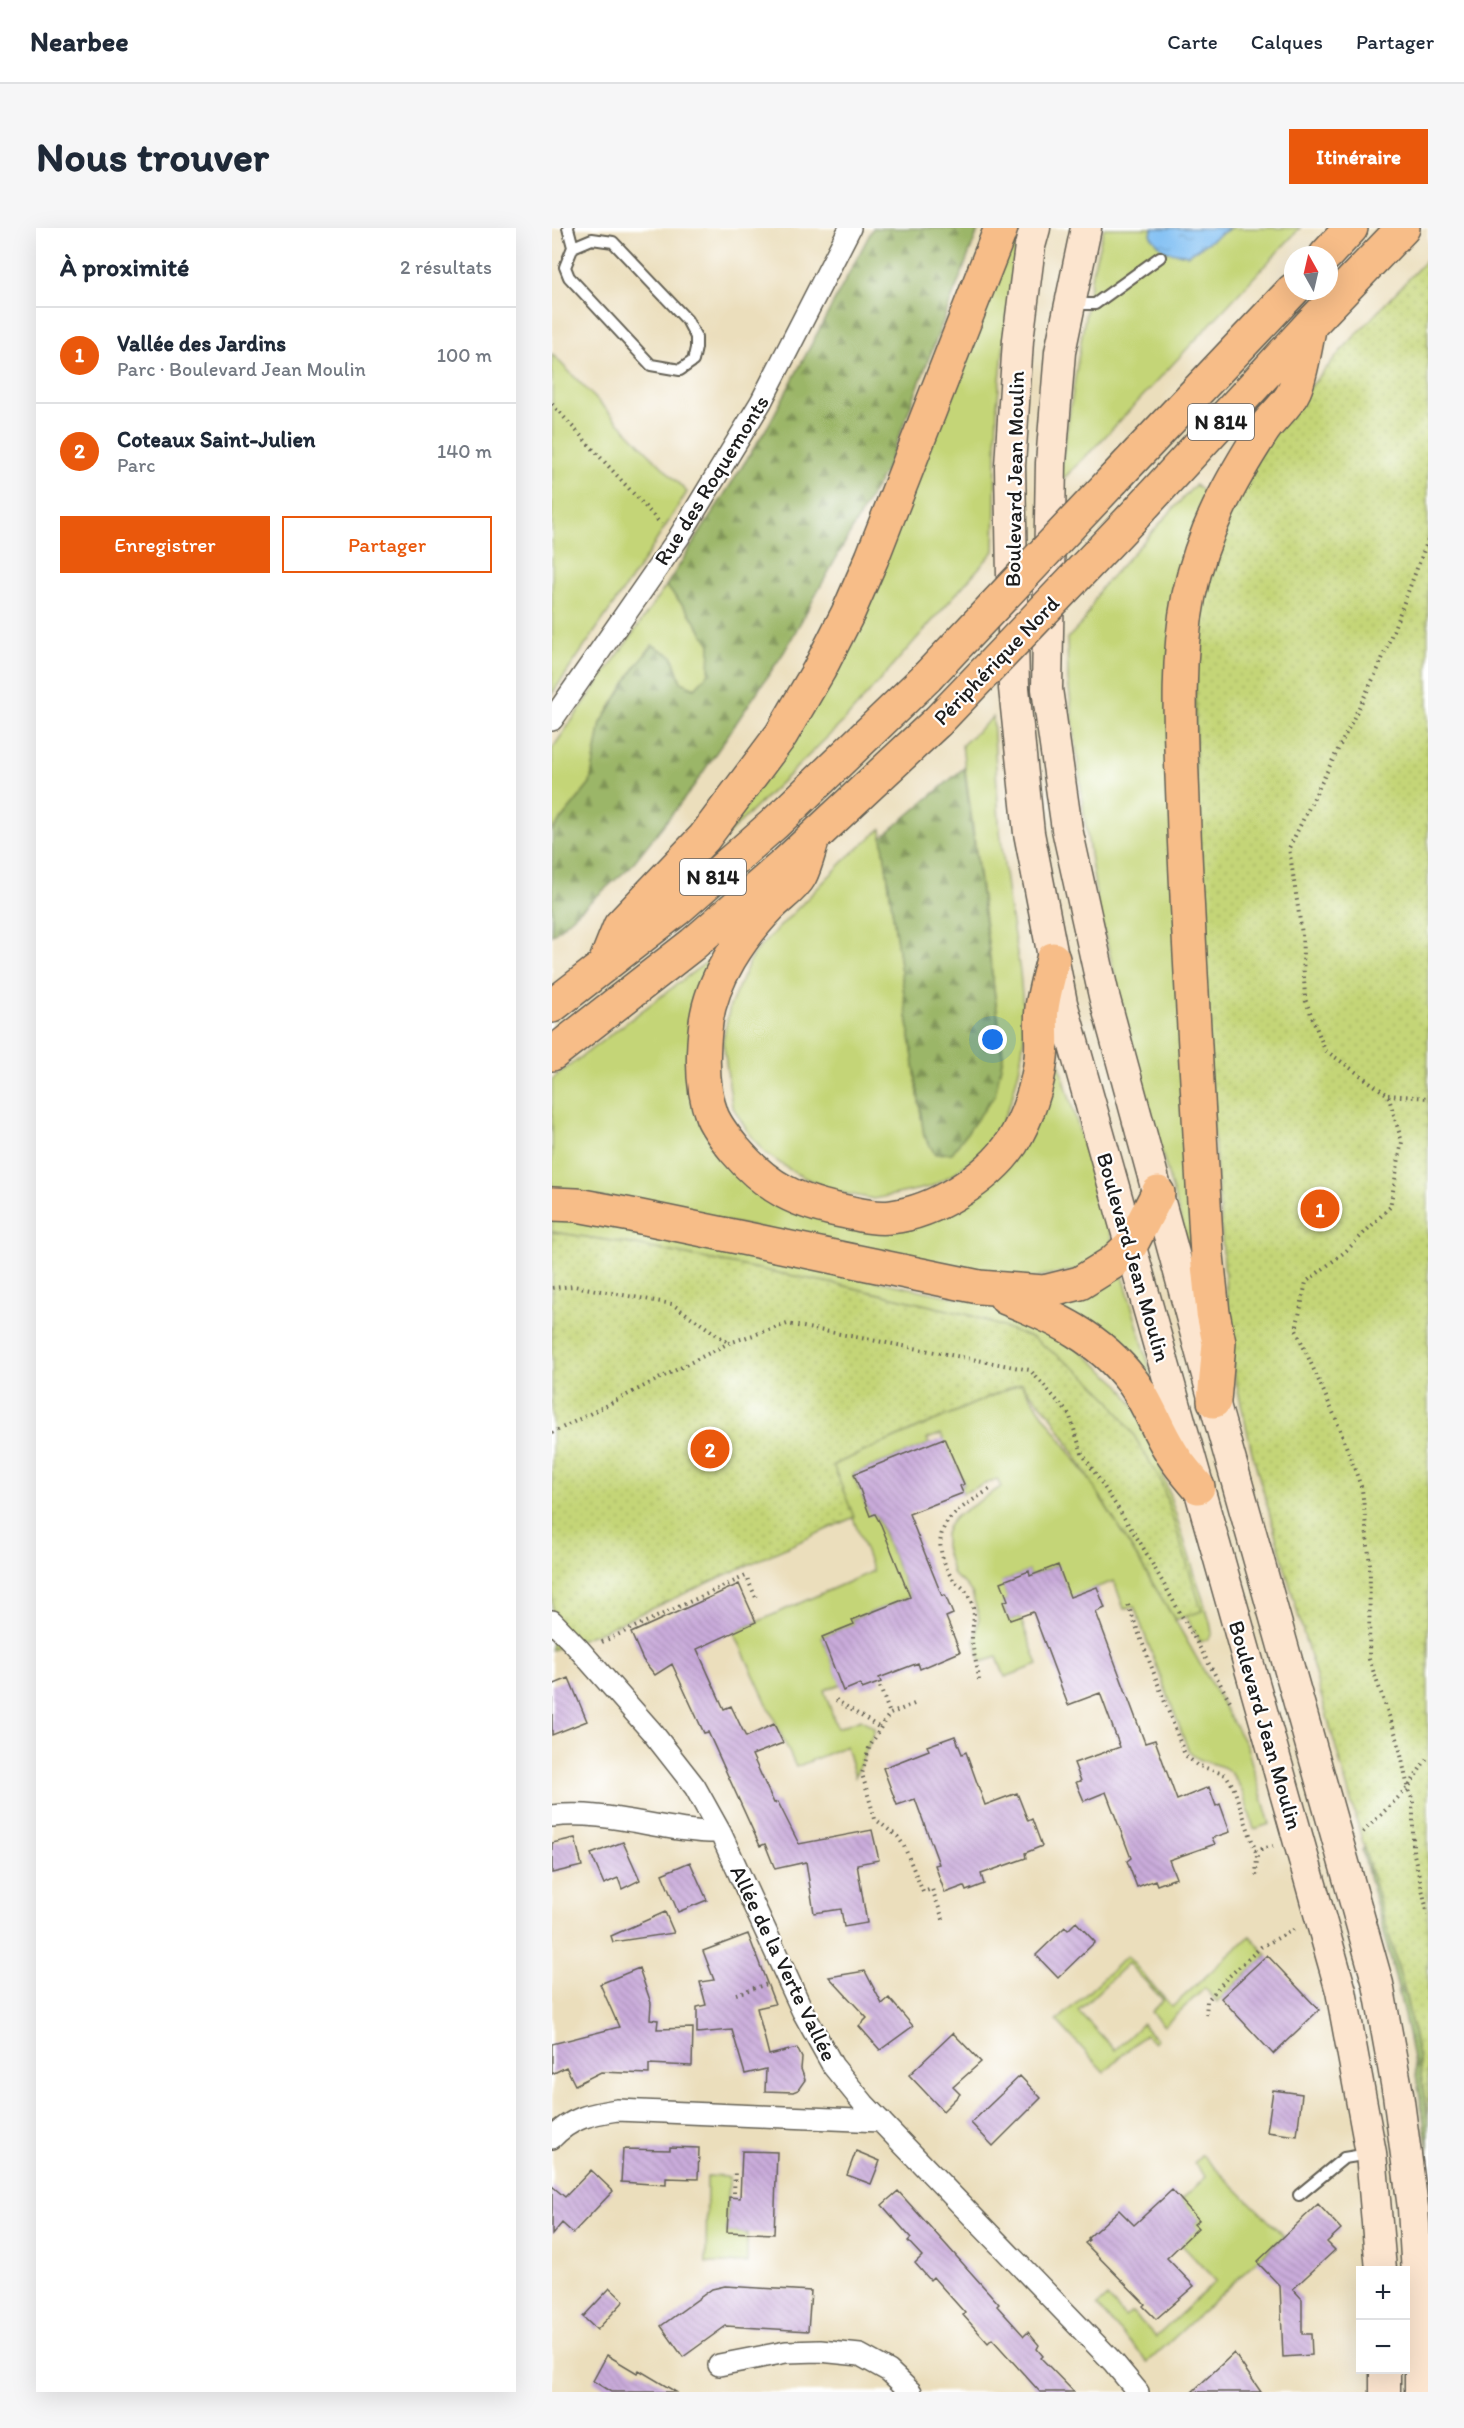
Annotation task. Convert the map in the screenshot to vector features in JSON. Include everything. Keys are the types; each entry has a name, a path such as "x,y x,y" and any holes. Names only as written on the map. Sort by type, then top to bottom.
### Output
{"highway":[{"path":"604,966 620,926 704,838 781,735 819,670 848,613 872,558 1001,228"},
{"name":"Périphérique Nord","path":"552,1054 693,944 813,838 938,721 1132,518 1403,228"},
{"path":"1334,246 1350,229"},
{"name":"Périphérique Nord","path":"552,1006 676,910 774,824 927,677 1284,300"},
{"path":"1214,1401 1219,1343 1213,1313 1207,1255 1187,891 1180,700 1185,628 1189,596 1207,532 1220,502 1245,458 1271,419 1294,391 1310,325"},
{"path":"813,838 800,877 770,906 741,941 714,993 706,1021 703,1076 713,1119 728,1142 751,1170 768,1183 799,1200 869,1217 890,1218 910,1213 945,1199 976,1179 996,1162 1012,1143 1038,1076 1041,1056 1042,1008 1053,959"},
{"path":"552,1204 577,1205 631,1215 979,1287 1044,1292 1080,1283 1095,1275 1131,1245 1158,1193"},
{"path":"979,1287 1057,1318 1085,1336 1109,1357 1131,1380 1150,1410 1170,1451 1198,1487"}],"main road":[{"name":"Boulevard Jean Moulin","path":"1035,228 1030,246 1018,340 1010,466 1014,688 1029,833 1062,1003 1341,1992 1371,2153 1381,2266"},
{"name":"Boulevard Jean Moulin","path":"1084,238 1060,352 1051,463 1047,689 1067,829 1104,996 1214,1401 1377,1984 1398,2094 1413,2208 1420,2324 1420,2392"},
{"path":"1385,2374 1385,2392"}],"street":[{"name":"Rue des Roquemonts","path":"552,720 679,537 761,402 850,228"},
{"name":"Allée de la Verte Vallée","path":"552,1621 578,1647 652,1732 695,1787 720,1832 808,2020 834,2066 864,2104 1114,2363 1138,2392"},
{"path":"552,1816 620,1817 695,1833 720,1832"},
{"path":"552,2138 561,2129 587,2114 617,2110 881,2121"},
{"path":"719,2365 786,2352 819,2351 860,2355 889,2371 911,2392"}],"lane":[{"path":"568,228 573,247 565,267 568,277 651,365 680,370 693,361 696,337 687,320 613,243 592,239 573,247"},
{"path":"1070,303 1095,304 1160,257"},
{"path":"1299,2194 1344,2158 1371,2153"}],"path":[{"path":"552,404 660,522 679,537"},
{"path":"1428,540 1379,667 1289,848 1302,934 1305,999 1326,1050 1388,1095 1428,1098"},
{"path":"1388,1095 1402,1142 1390,1207 1346,1251 1306,1282 1296,1330 1336,1419 1362,1489 1370,1565 1369,1659 1398,1741 1413,1801 1413,1850 1428,1915"},
{"path":"552,1288 574,1286 672,1304 729,1343"},
{"path":"552,1433 729,1343 787,1324 1030,1370 1069,1414 1082,1453 1141,1544 1235,1709"},
{"path":"979,1680 972,1641 976,1617 969,1595 950,1577 941,1548 944,1524 952,1514 990,1489"},
{"path":"605,1641 746,1576 757,1600"},
{"path":"1128,1605 1185,1755 1197,1765 1226,1775 1239,1801 1256,1851 1256,1880"},
{"path":"880,1687 890,1714"},
{"path":"836,1700 880,1728"},
{"path":"914,1704 890,1714 880,1728 862,1774 875,1819 898,1837 904,1846 923,1893 932,1889 944,1922"},
{"path":"1359,1841 1364,1832 1408,1788 1428,1756"},
{"path":"1256,1851 1276,1846"},
{"path":"1206,2015 1207,2001 1225,1980 1261,1947 1305,1924"},
{"path":"736,1994 773,1982"},
{"path":"734,2193 735,2171"}],"green space":[{"path":"873,228 979,228 888,465 784,652 691,790 630,867 552,935 552,831 590,784 601,723 634,669 653,645 672,656 681,682 695,688 709,673 710,644 688,611 666,586 768,426"},
{"path":"1010,228 1024,228 1011,282 997,406 994,551 844,721 721,841 763,781"},
{"path":"1104,228 1152,228 1151,236 1188,255 1230,228 1300,228 1058,484 1092,273"},
{"path":"1428,258 1428,2121 1405,1991 1252,1452 1232,1364 1196,910 1195,638 1229,503 1277,426 1341,351"},
{"path":"552,354 687,492 646,557 552,694"},
{"path":"1195,485 1211,497 1192,1259 1139,1072 1098,907 1068,679 1067,639 1084,621 1100,589"},
{"path":"666,586 688,611 710,644 710,673 695,688 681,682 672,656 652,645 634,669 601,723 590,784 552,831 552,749"},
{"path":"993,717 999,822 1020,972 1025,1030 1020,1066 1012,1098 1000,1127 982,1152 952,1175 930,1187 874,1199 832,1191 795,1173 765,1153 748,1132 732,1106 723,1040 730,1006 753,954 847,858 881,829 924,1136 1003,1056 962,745"},
{"path":"964,768 1003,1056 995,1095 952,1153 935,1154 924,1136 882,837"},
{"path":"713,957 710,1144 859,1231 996,1178 1055,1049 1114,1247 1091,1267 1024,1279 552,1188 552,1079"},
{"path":"552,1218 572,1219 988,1304 1017,1313 1070,1341 1121,1386 1149,1430 1210,1622 1212,1633 1209,1639 1200,1642 1186,1616 1202,1610 1033,1338 969,1315 845,1286 625,1243 552,1232"},
{"path":"552,1232 625,1243 845,1286 969,1315 1033,1338 1087,1377 1109,1399 1133,1434 1161,1481 1202,1611 1175,1620 1051,1415 1021,1383 833,1465 854,1517 595,1634 552,1650"},
{"path":"1121,1269 1157,1393 1034,1300"},
{"path":"1021,1383 1091,1482 1175,1620 1247,1747 1270,1824 1254,1829 1240,1786 1230,1772 1223,1767 1201,1760 1189,1752 1134,1606 1124,1609 1114,1581 1065,1599 1068,1593 1057,1565 1030,1576 1029,1571 1002,1582 1008,1600 1003,1602 1010,1620 1020,1617 1038,1665 1005,1677 997,1657 981,1662 975,1641 979,1617 972,1593 953,1575 945,1547 945,1534 955,1517 1001,1487 997,1479 963,1493 960,1486 964,1484 956,1465 950,1467 948,1449 941,1434 927,1439 929,1444 853,1474 859,1490 865,1488 862,1496 870,1515 875,1513 910,1597 852,1620 854,1624 822,1637 841,1684 824,1690 837,1728 861,1719 874,1728 855,1777 846,1746 796,1767 734,1632 873,1571 833,1465"},
{"path":"1376,1832 1428,1952 1428,2154 1409,2039 1392,1963 1362,1850"},
{"path":"1250,1936 1267,1955 1217,2002 1205,1988 1164,2026 1151,2012 1163,2000 1128,1963 1078,2011 1115,2050 1142,2024 1157,2040 1154,2043 1145,2034 1104,2072 1057,2021 1127,1956 1172,2007"},
{"path":"1202,2155 1284,2236 1148,2362 1097,2306 1107,2297 1125,2317 1132,2312 1156,2337 1216,2281 1177,2240 1197,2228 1194,2224 1199,2220 1181,2200 1206,2177 1194,2163"},
{"path":"707,2176 729,2177 727,2232 747,2233 747,2263 706,2263"}],"water":[{"path":"1152,228 1230,228 1188,255 1164,251 1151,236"}],"building":[{"path":"944,1438 964,1484 960,1486 963,1493 909,1514 942,1596 945,1595 953,1614 946,1617 960,1652 920,1669 918,1663 879,1678 881,1682 862,1689 860,1684 843,1691 822,1637 854,1624 852,1620 910,1597 881,1525 875,1514 870,1516 854,1474"},
{"path":"1058,1565 1070,1597 1097,1587 1105,1608 1096,1612 1145,1743 1155,1740 1177,1800 1209,1787 1216,1806 1220,1804 1230,1832 1212,1838 1215,1844 1169,1860 1176,1878 1157,1885 1155,1880 1137,1887 1127,1861 1131,1858 1106,1792 1084,1801 1076,1782 1081,1781 1074,1763 1120,1747 1100,1693 1068,1705 1033,1612 1010,1620 1003,1602 1008,1600 1001,1582 1029,1571 1030,1576"},
{"path":"739,1584 756,1622 697,1649 724,1709 731,1706 746,1737 774,1724 783,1743 752,1755 774,1803 778,1802 799,1844 872,1830 879,1860 857,1864 867,1923 844,1927 841,1909 814,1913 806,1862 775,1869 765,1844 760,1846 708,1732 704,1733 672,1664 655,1675 643,1660 631,1633"},
{"path":"569,1678 587,1721 552,1735 552,1685"},
{"path":"955,1736 962,1754 966,1752 985,1805 1017,1793 1028,1821 1032,1819 1042,1846 1025,1853 1026,1858 981,1874 984,1884 966,1891 964,1886 945,1893 935,1865 939,1864 915,1799 897,1805 883,1768 929,1750 927,1746"},
{"path":"575,1838 582,1866 552,1873 552,1843"},
{"path":"623,1842 640,1880 622,1889 618,1878 604,1884 591,1854"},
{"path":"690,1862 707,1900 678,1912 662,1874"},
{"path":"665,1912 674,1933 613,1942 611,1936"},
{"path":"1076,1922 1095,1942 1058,1978 1036,1955 1065,1927 1068,1930"},
{"path":"748,1934 775,2004 757,2008 769,2055 797,2048 802,2058 801,2069 805,2080 798,2090 793,2092 765,2091 766,2069 745,2074 732,2030 697,2033 697,2007 706,2005 700,1982 714,1980 703,1951"},
{"path":"1267,1955 1319,2010 1273,2054 1221,1998"},
{"path":"639,1968 651,2003 650,2019 658,2020 657,2029 693,2028 692,2066 649,2064 649,2074 601,2072 575,2085 566,2067 552,2074 552,2044 619,2027 600,1984"},
{"path":"865,1971 882,2004 889,1998 913,2026 880,2050 859,2026 867,2018 829,1977"},
{"path":"953,2033 981,2062 953,2087 960,2094 943,2111 909,2075"},
{"path":"1020,2076 1041,2098 993,2146 971,2123"},
{"path":"1273,2090 1302,2094 1297,2136 1267,2132"},
{"path":"670,2147 699,2148 698,2179 666,2178 666,2185 621,2182 623,2149 670,2150"},
{"path":"742,2151 777,2152 774,2234 727,2232 729,2197 740,2198"},
{"path":"856,2151 880,2161 871,2184 847,2175"},
{"path":"591,2170 613,2191 573,2233 562,2223 552,2235 552,2186 565,2197"},
{"path":"1172,2190 1199,2220 1194,2224 1198,2228 1167,2258 1194,2286 1156,2319 1143,2306 1145,2304 1085,2243 1119,2210 1134,2225"},
{"path":"898,2191 999,2304 997,2306 1024,2336 1028,2332 1039,2345 1037,2349 1043,2356 1041,2358 1074,2392 1040,2392 992,2339 988,2343 933,2277 930,2280 915,2263 922,2256 908,2241 911,2238 882,2205"},
{"path":"1318,2204 1341,2229 1327,2242 1335,2250 1293,2289 1302,2299 1302,2334 1311,2334 1312,2355 1283,2357 1280,2286 1257,2262"},
{"path":"725,2286 811,2291 808,2331 726,2326 683,2357 661,2326 712,2289"},
{"path":"610,2288 624,2301 597,2330 583,2317"},
{"path":"1234,2353 1261,2392 1192,2392"},
{"path":"607,2355 637,2373 639,2370 676,2392 611,2392 593,2381"}],"place":[{"name":"Vallée des Jardins","path":"1320,1209"},
{"name":"Coteaux Saint-Julien","path":"710,1449"}]}
